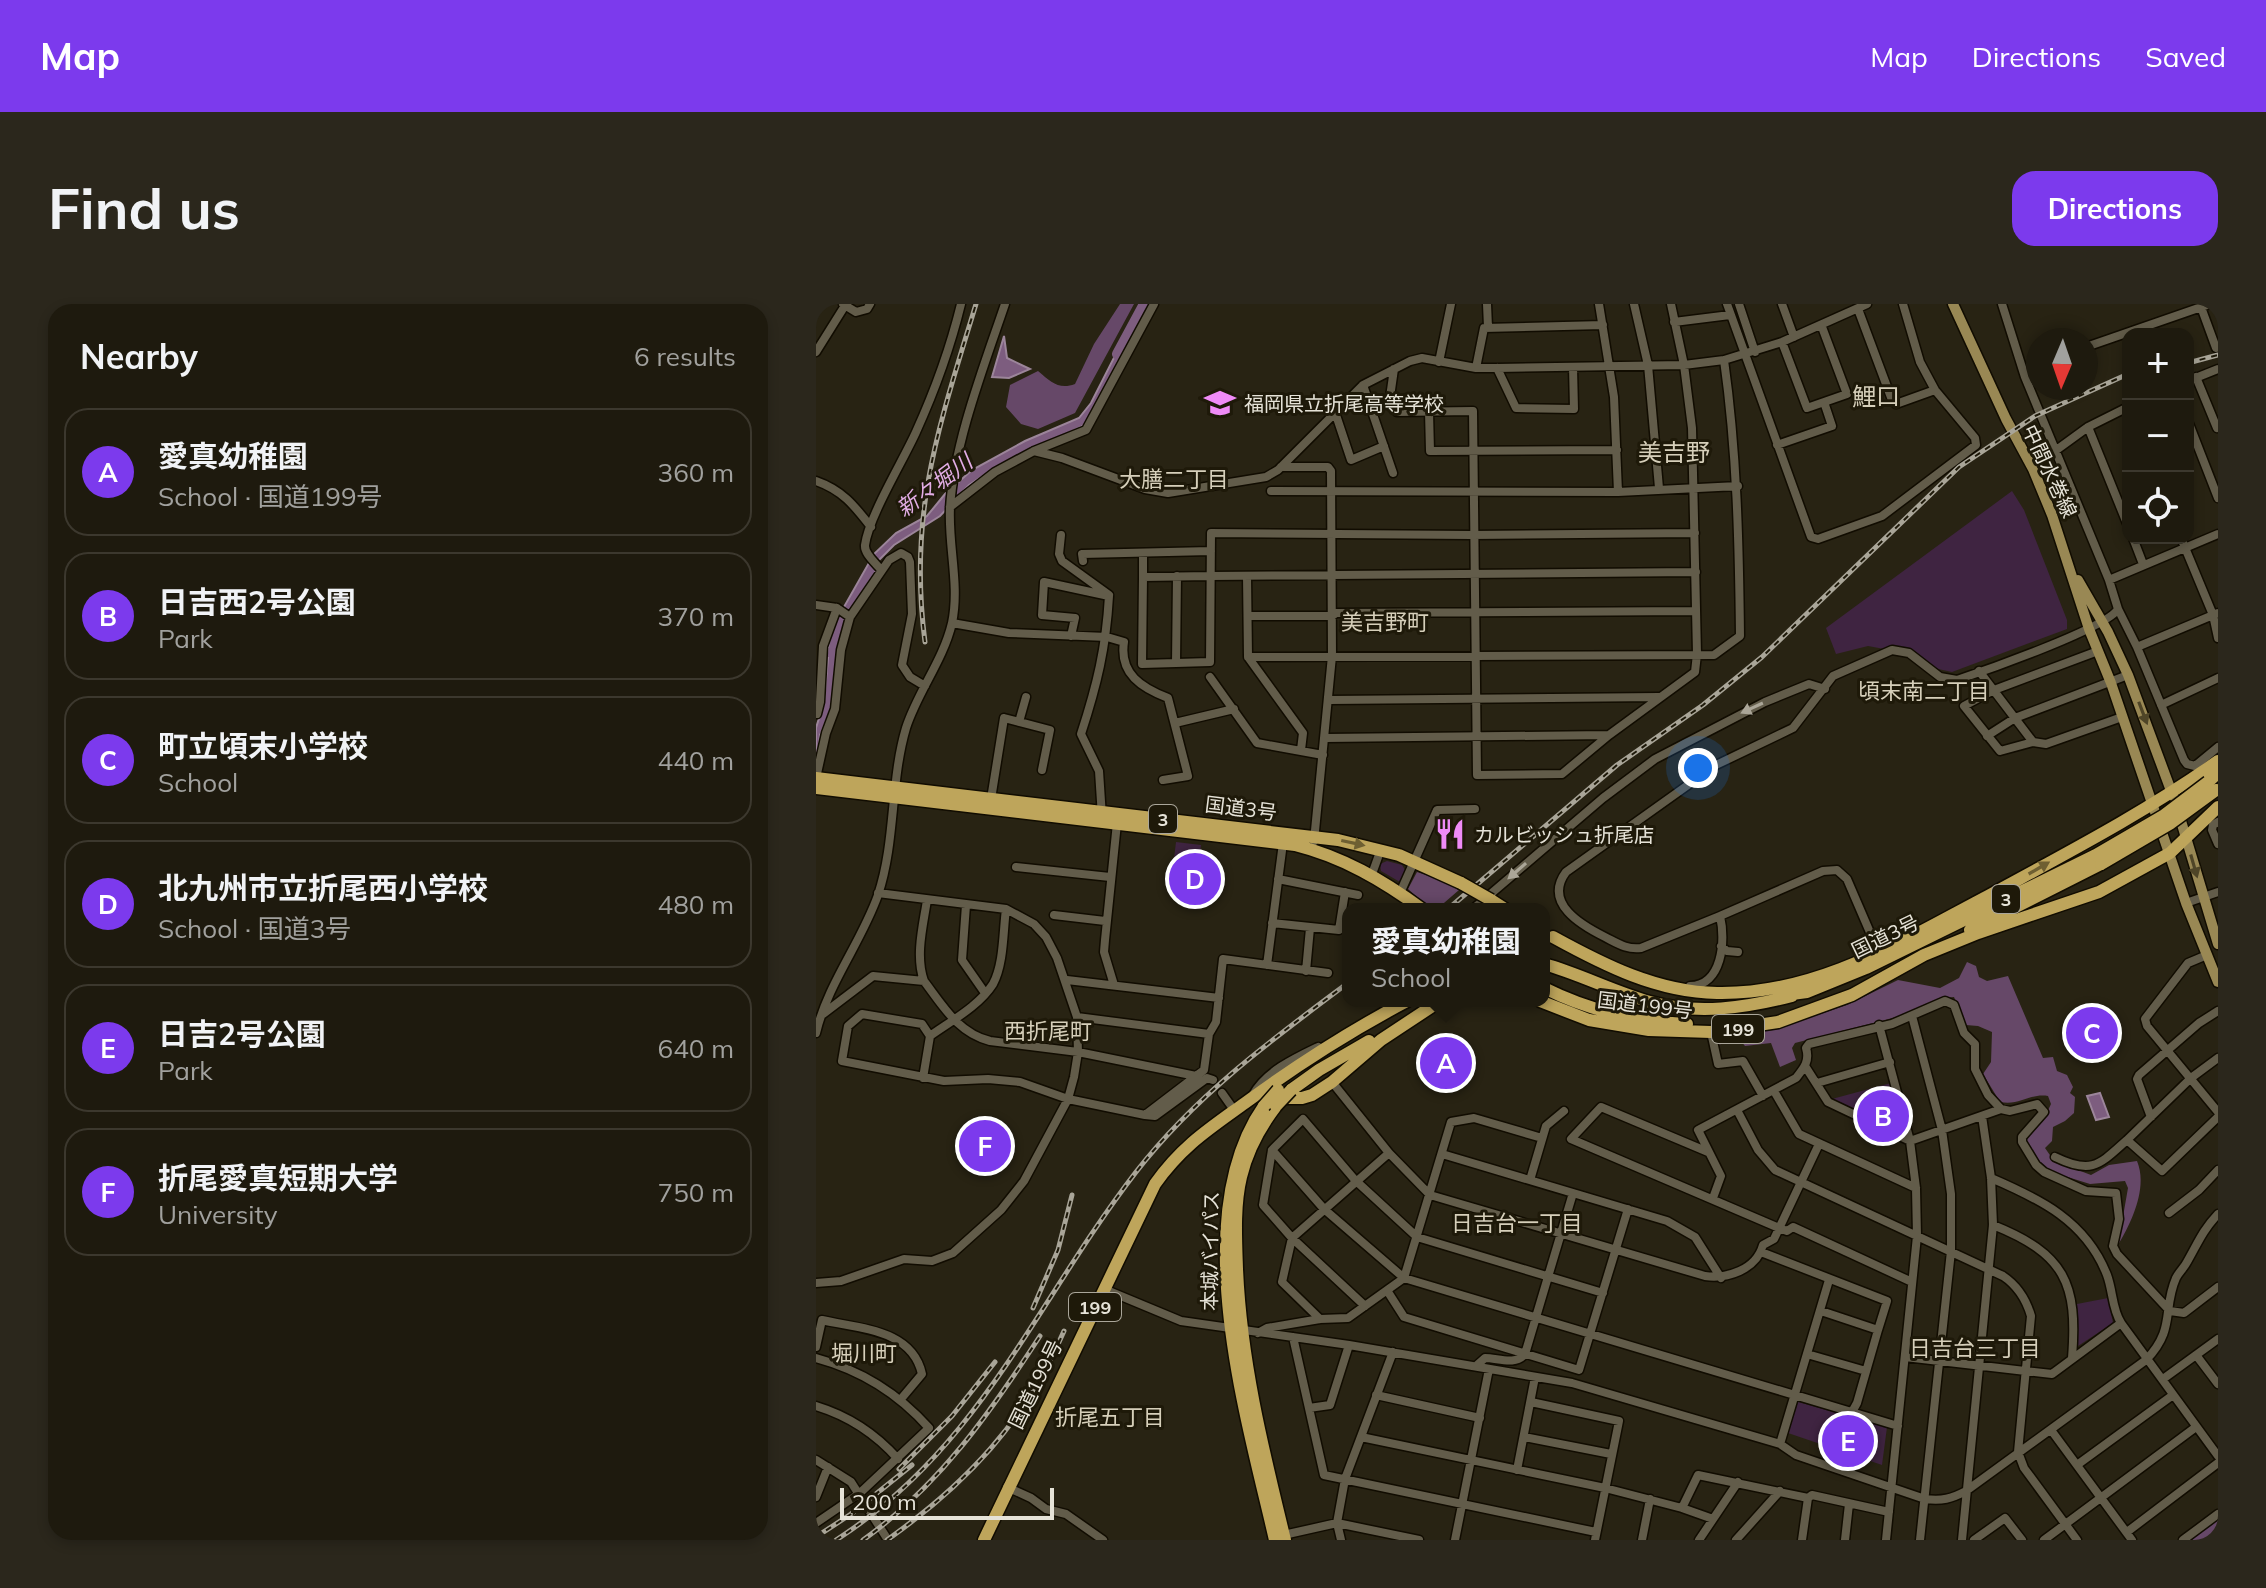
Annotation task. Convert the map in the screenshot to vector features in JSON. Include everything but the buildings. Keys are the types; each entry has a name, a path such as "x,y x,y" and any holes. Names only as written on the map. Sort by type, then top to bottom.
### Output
{"highway":[{"path":"1550,966 1701,1005 1772,990 1843,969 1942,922 2151,803 2218,761"},
{"name":"国道3号","path":"816,778 858,788"},
{"name":"国道3号","path":"1550,935 1641,984 1682,994 1745,999 1807,992 1866,968 2171,823 2215,781"},
{"name":"国道3号","path":"816,788 858,788 1381,849 1416,861 1496,903"},
{"name":"国道3号","path":"894,792 991,799 1102,817 1117,823 1283,843 1314,843 1372,874 1414,903"},
{"path":"1924,955 1978,933 2099,892 2170,853 2218,807"},
{"name":"国道3号","path":"1550,991 1584,1007 1652,1021 1706,1025 1776,1015 1924,955 2098,860"},
{"path":"1550,935 1624,973 1663,986 1716,993 1772,990"},
{"name":"国道199号","path":"1550,1005 1606,1024 1649,1030 1711,1032 1778,1022 1813,1011 1852,995 1924,955"},
{"name":"国道199号","path":"1550,966 1651,1002 1680,1007 1732,1008 1807,992"},
{"name":"国道199号","path":"984,1540 1007,1487 1163,1172 1190,1142 1290,1070 1397,1007"},
{"name":"本城バイパス","path":"1280,1538 1235,1330 1236,1238 1241,1177 1270,1106 1319,1070 1423,1007"},
{"name":"国道199号","path":"1243,1104 1286,1092 1307,1097 1332,1082 1425,1007"}],"main road":[{"name":"中間水巻線","path":"1953,304 2006,419 2033,469 2071,568 2089,629 2111,683 2186,903 2218,982"},
{"name":"中間水巻線","path":"2071,568 2128,675 2186,835 2218,944"}],"street":[{"path":"816,352 844,304 856,312 867,309 870,304"},
{"path":"880,568 865,551 865,545 947,359 961,304"},
{"path":"816,1033 820,1017 861,936 878,893 906,729 942,653 952,623 954,581 950,507 953,479 979,382 1005,304"},
{"path":"950,507 962,500 981,480 1034,451 1086,430 1154,304"},
{"path":"1439,362 1451,304"},
{"path":"1487,304 1488,327"},
{"path":"1599,304 1609,365 1618,492"},
{"path":"1634,304 1648,365 1659,488"},
{"path":"1394,369 1390,397 1397,412 1473,411 1477,775 1562,774 1695,672 1692,428 1684,365 1671,304"},
{"path":"1727,304 1811,537 1818,539 1882,516 1974,449 1977,441 1935,390 1920,362 1903,304"},
{"path":"1739,304 1755,352"},
{"path":"1782,304 1794,337"},
{"path":"1034,451 1062,458 1145,489 1168,493 1266,477 1281,467 1363,385 1404,363 1422,358 1476,368 1497,368 1684,365 1724,360 1745,356 1822,327 1867,304"},
{"path":"2002,304 2025,377 2109,580 2118,609 2187,764 2200,764 2218,747"},
{"path":"2098,343 2205,306 2216,348"},
{"path":"1858,309 1892,400 1896,404 1935,390"},
{"path":"1674,322 1730,315"},
{"path":"1476,368 1484,328 1603,325"},
{"path":"1782,342 1807,408 1847,394 1822,327"},
{"path":"816,332 825,337"},
{"path":"1248,657 1714,655 1740,636 1738,486 1724,360"},
{"path":"1497,368 1516,408 1574,409 1573,367"},
{"path":"2194,378 2218,369"},
{"path":"2194,383 2217,428"},
{"path":"1363,385 1393,473"},
{"path":"1777,445 1832,426 1824,402"},
{"path":"2055,451 2088,427 2122,410"},
{"path":"1335,412 1351,460 1384,446"},
{"path":"1429,412 1430,451 1617,450"},
{"path":"2088,427 2122,511"},
{"path":"2194,436 2218,498"},
{"path":"1281,467 1328,467 1332,656 1314,843"},
{"path":"816,481 833,487 850,499 871,527"},
{"path":"1271,491 1618,492 1738,486"},
{"path":"1143,553 1142,664 1210,662 1211,533 1695,533"},
{"path":"2194,540 2218,534"},
{"path":"1061,535 1059,554 1062,561 1109,596"},
{"path":"2135,544 2143,564"},
{"path":"2109,580 2181,544"},
{"path":"2183,544 2216,614 2218,638"},
{"path":"1083,561 1082,554 1211,551"},
{"path":"816,778 826,732 835,709 841,650 850,617 880,568 897,554 905,554 910,562 912,614 902,665 904,672 925,686"},
{"path":"1143,577 1696,572"},
{"path":"1176,663 1177,576"},
{"path":"1247,576 1248,657 1303,733 1301,750"},
{"path":"1071,636 1075,618 1042,615 1044,582 1109,596"},
{"path":"1102,817 1099,771 1081,734 1099,677 1107,637 1109,596"},
{"path":"816,605 837,608 850,617"},
{"path":"817,714 823,646 837,608"},
{"path":"1772,990 1873,951 1875,944 1847,879 1837,870 1823,871 1641,948 1627,948 1574,921 1559,896 1558,887 1566,872 1716,765 1793,728 1833,676 1892,650 1909,653 1945,679 1957,680 2089,629 2114,616 2118,609"},
{"path":"1248,616 1696,611"},
{"path":"2137,647 2216,614"},
{"path":"952,623 1009,633 1107,637 1124,642 1122,653 1126,669 1143,687 1168,698 1188,776 1163,780"},
{"path":"2098,651 1994,690 1964,706 2000,751 2033,742 2046,744 2122,717"},
{"path":"1979,671 2033,742"},
{"path":"1987,736 2015,718 2128,675"},
{"path":"1210,677 1257,743 1323,755"},
{"path":"2161,705 2218,678"},
{"path":"1480,903 1603,798 1655,759 1765,702 1809,684 1825,689"},
{"path":"1019,722 1026,697"},
{"path":"1329,700 1660,697"},
{"path":"1175,723 1234,709"},
{"path":"991,799 1004,718 1050,730 1042,770"},
{"path":"1326,738 1609,735"},
{"path":"1400,893 1437,810 1475,809"},
{"path":"2218,822 2212,830 2218,844"},
{"path":"1114,985 1104,952 1117,823"},
{"path":"1267,965 1283,843"},
{"path":"1372,874 1381,849"},
{"path":"1016,867 1110,877"},
{"path":"1278,879 1358,895"},
{"path":"1343,903 1345,892"},
{"path":"2186,903 2218,892"},
{"path":"816,1283 841,1281 904,1259 932,1261 953,1253 1014,1196 1024,1181 1068,1099 1078,1052 1077,1017 1067,980 1046,937 1023,917 1006,909 878,893"},
{"path":"927,900 919,957 924,981 953,1019 976,1037 1078,1052 1196,1076"},
{"path":"966,905 962,960 985,993"},
{"path":"930,1036 985,993 993,983 998,970 1006,909"},
{"path":"1272,923 1339,930 1342,911"},
{"path":"1054,915 1105,921"},
{"path":"1624,973 1684,985 1702,985 1714,975 1721,946 1720,916"},
{"path":"1875,944 1883,946 1925,925 1942,922"},
{"path":"1306,971 1310,928"},
{"path":"1721,946 1727,951 1738,952"},
{"path":"2127,1140 2162,1171 2218,1115 2145,1019 2188,963 2207,955"},
{"path":"1145,1115 1204,1070 1209,1034 1216,1022 1223,959 1328,973"},
{"path":"820,1017 873,976 924,981"},
{"path":"1067,980 1219,998"},
{"path":"1713,1198 1721,1176 1698,1130 1796,1078 1805,1066 1809,1044 1892,1024 1945,1001 1954,1005 1964,1033 1975,1044 1975,1069 1988,1095 2001,1109"},
{"path":"1222,1093 1243,1104 1265,1079 1387,1007"},
{"path":"2151,1117 2137,1079 2167,1050 2218,1011"},
{"path":"923,1078 930,1036 922,1024 862,1014 848,1026 842,1061 923,1078 944,1081 988,1079 1020,1082 1068,1099 1145,1115 1155,1116 1207,1078 1213,1080"},
{"path":"1912,1016 1942,1130 1951,1194 1951,1251 1920,1540"},
{"path":"1077,1017 1209,1034"},
{"path":"1879,1025 1910,1141 1916,1188 1917,1236 1886,1540"},
{"path":"1711,1032 1718,1064 1743,1061 1763,1096"},
{"path":"2055,1157 2078,1168 2102,1162 2191,1078 2218,1058"},
{"path":"1817,1083 1890,1062"},
{"path":"1805,1066 1828,1102 1910,1141 2001,1109 2010,1111 2037,1104 2042,1108 2042,1117 2022,1137 2036,1165 2044,1172 2086,1191 2116,1193 2119,1219 2113,1246 2170,1311 2184,1313 2218,1287"},
{"path":"1332,1082 1389,1153 1430,1195 1705,1276 1721,1278 1742,1270 1761,1252 1763,1245 1774,1239 1819,1144"},
{"path":"1774,1091 1799,1134 1916,1188"},
{"path":"1708,1152 1601,1107 1571,1139 1779,1228 1787,1231 1793,1227 1912,1282"},
{"path":"1737,1110 1758,1150 1775,1170 2011,1281 2027,1303 2031,1316 2018,1452 2024,1468 2077,1540"},
{"path":"1530,1180 1546,1126 1564,1111"},
{"path":"1962,1540 1993,1225 1991,1178 1982,1116"},
{"path":"1257,1334 1267,1328 1320,1319 1348,1318 1404,1278 1451,1122 1474,1118 1542,1138"},
{"path":"1365,1306 1292,1238 1263,1205 1272,1150 1303,1119 1355,1180 1417,1237 1603,1293"},
{"path":"1272,1150 1324,1209 1404,1278 1898,1426"},
{"path":"1320,1319 1282,1282 1292,1238 1389,1153"},
{"path":"1442,1154 1667,1221 1695,1237 1721,1278"},
{"path":"2169,1213 2199,1190 2218,1170"},
{"path":"1991,1178 2046,1203 2080,1231 2102,1264 2113,1294 2116,1316 2218,1456"},
{"path":"1476,1366 1485,1358 1513,1361 1525,1354 1573,1193"},
{"path":"1388,1292 1404,1317 1579,1370 1628,1209"},
{"path":"1104,1289 1181,1321 1349,1345 1572,1383 1780,1444 1796,1455 1925,1499 1952,1499 2051,1430 2159,1347 2167,1329 2176,1278 2195,1243 2218,1214"},
{"path":"1993,1225 2040,1248 2065,1279 2074,1307 2072,1358"},
{"path":"1761,1252 1887,1301 1852,1412"},
{"path":"1780,1444 1829,1280"},
{"path":"1821,1311 1878,1330"},
{"path":"816,1347 822,1320 897,1338 915,1355 922,1374 901,1399"},
{"path":"1905,1357 2052,1374 2121,1323"},
{"path":"1293,1337 1324,1475 1596,1536 1619,1421 1531,1402"},
{"path":"2163,1379 2218,1339"},
{"path":"1309,1408 1330,1405 1349,1345"},
{"path":"1341,1540 1337,1523 1345,1479 1393,1352"},
{"path":"1807,1354 1866,1371"},
{"path":"2196,1355 2218,1384"},
{"path":"816,1358 859,1373 901,1399 929,1428 860,1493 816,1523"},
{"path":"1455,1540 1489,1369"},
{"path":"1517,1470 1535,1377"},
{"path":"1376,1395 1480,1418"},
{"path":"2077,1465 2173,1395"},
{"path":"816,1406 838,1413 871,1432 898,1459"},
{"path":"2044,1540 2196,1427"},
{"path":"2051,1430 2132,1540"},
{"path":"1361,1437 1605,1488 1713,1519"},
{"path":"1524,1437 1611,1454"},
{"path":"816,1460 840,1473 860,1493 888,1540"},
{"path":"2127,1532 2218,1463"},
{"path":"816,1497 828,1467"},
{"path":"1682,1508 1698,1475 1889,1512"},
{"path":"1699,1540 1738,1482"},
{"path":"1007,1487 1046,1509 1066,1514 1103,1540"},
{"path":"1736,1540 1780,1491"},
{"path":"1802,1540 1808,1498"},
{"path":"1642,1540 1650,1499"},
{"path":"1845,1540 1849,1504"},
{"path":"2183,1540 2218,1514"},
{"path":"1974,1540 2005,1518 2022,1540"},
{"path":"1280,1538 1337,1523 1419,1540"}],"shaded area":[{"path":"1120,304 1134,304 1075,413 1038,429 1021,424 1006,407 1010,385 1038,371 1051,382 1069,386 1075,384 1094,344"},
{"path":"1004,336 1007,358 1030,369 1009,378 992,377"},
{"path":"1124,338 1128,341 1087,424 992,470 969,485 940,516 894,545 878,561 876,571 851,609 831,709 820,735 816,764 816,728 824,702 826,658 832,628 874,554 896,533 927,516 945,494 972,470 1025,441 1079,418 1091,403"},
{"path":"2012,491 2024,510 2067,620 2067,629 1952,672 1920,665 1895,651 1868,646 1836,654 1826,628"},
{"path":"1176,842 1201,845 1197,878 1172,875"},
{"path":"1387,861 1402,865 1405,870 1400,882 1381,871 1380,864"},
{"path":"1417,872 1459,890 1444,903 1424,903 1408,889"},
{"path":"1967,962 1976,966 1979,977 1987,981 2008,976 2043,1058 2053,1057 2057,1071 2067,1075 2073,1087 2070,1093 2075,1097 2074,1113 2053,1127 2052,1141 2045,1148 2054,1161 2091,1175 2109,1165 2137,1161 2140,1193 2118,1245 2128,1188 2125,1181 2090,1184 2045,1170 2026,1140 2027,1135 2043,1121 2051,1104 2048,1096 2000,1102 1983,1074 1991,1062 1992,1032 1966,1025 1954,997 1942,998 1904,1015 1795,1043 1792,1048 1796,1060 1780,1067 1771,1043 1745,1046 1740,1040 1712,1046 1710,1038 1773,1030 1847,1005 1898,980 1940,988 1959,978"},
{"path":"1891,1083 1902,1133 1832,1099"},
{"path":"2100,1093 2109,1117 2096,1120 2087,1096"},
{"path":"2108,1298 2113,1323 2078,1346 2077,1304"},
{"path":"1798,1402 1887,1427 1882,1465 1788,1433"},
{"path":"2218,1520 2218,1540 2192,1540 2194,1537"}],"waterway":[{"name":"新々堀川","path":"1118,354 1145,304"}],"railway":[{"path":"925,642 921,552 930,470 976,304"},
{"path":"2194,361 2218,355"},
{"path":"1455,903 1617,765 1703,705 1762,657 1959,467 2035,416 2122,377"},
{"path":"836,1540 886,1503 930,1462 968,1417 1100,1222 1159,1144 1235,1070 1342,988"},
{"path":"1033,1308 1058,1250 1072,1195"},
{"path":"887,1540 943,1496 991,1448 1031,1394 1064,1331"},
{"path":"863,1540 916,1496 961,1447 1040,1336"},
{"path":"899,1469 952,1416 995,1362"},
{"path":"816,1537 851,1514 912,1465"}],"place":[{"name":"福岡県立折尾高等学校","path":"1220,403"},
{"name":"カルビッシュ折尾店","path":"1450,834"},
{"name":"北九州市立折尾西小学校","path":"1195,879"},
{"name":"町立頃末小学校","path":"2092,1033"},
{"name":"愛真幼稚園","path":"1446,1063"},
{"name":"日吉西2号公園","path":"1883,1116"},
{"name":"折尾愛真短期大学","path":"985,1146"},
{"name":"日吉2号公園","path":"1848,1441"}],"district":[{"name":"鯉口","path":"1876,396"},
{"name":"美吉野","path":"1674,452"},
{"name":"大膳二丁目","path":"1174,479"},
{"name":"美吉野町","path":"1385,622"},
{"name":"頃末南二丁目","path":"1924,691"},
{"name":"西折尾町","path":"1048,1031"},
{"name":"日吉台一丁目","path":"1517,1223"},
{"name":"日吉台三丁目","path":"1975,1348"},
{"name":"堀川町","path":"864,1353"},
{"name":"折尾五丁目","path":"1110,1417"}]}
